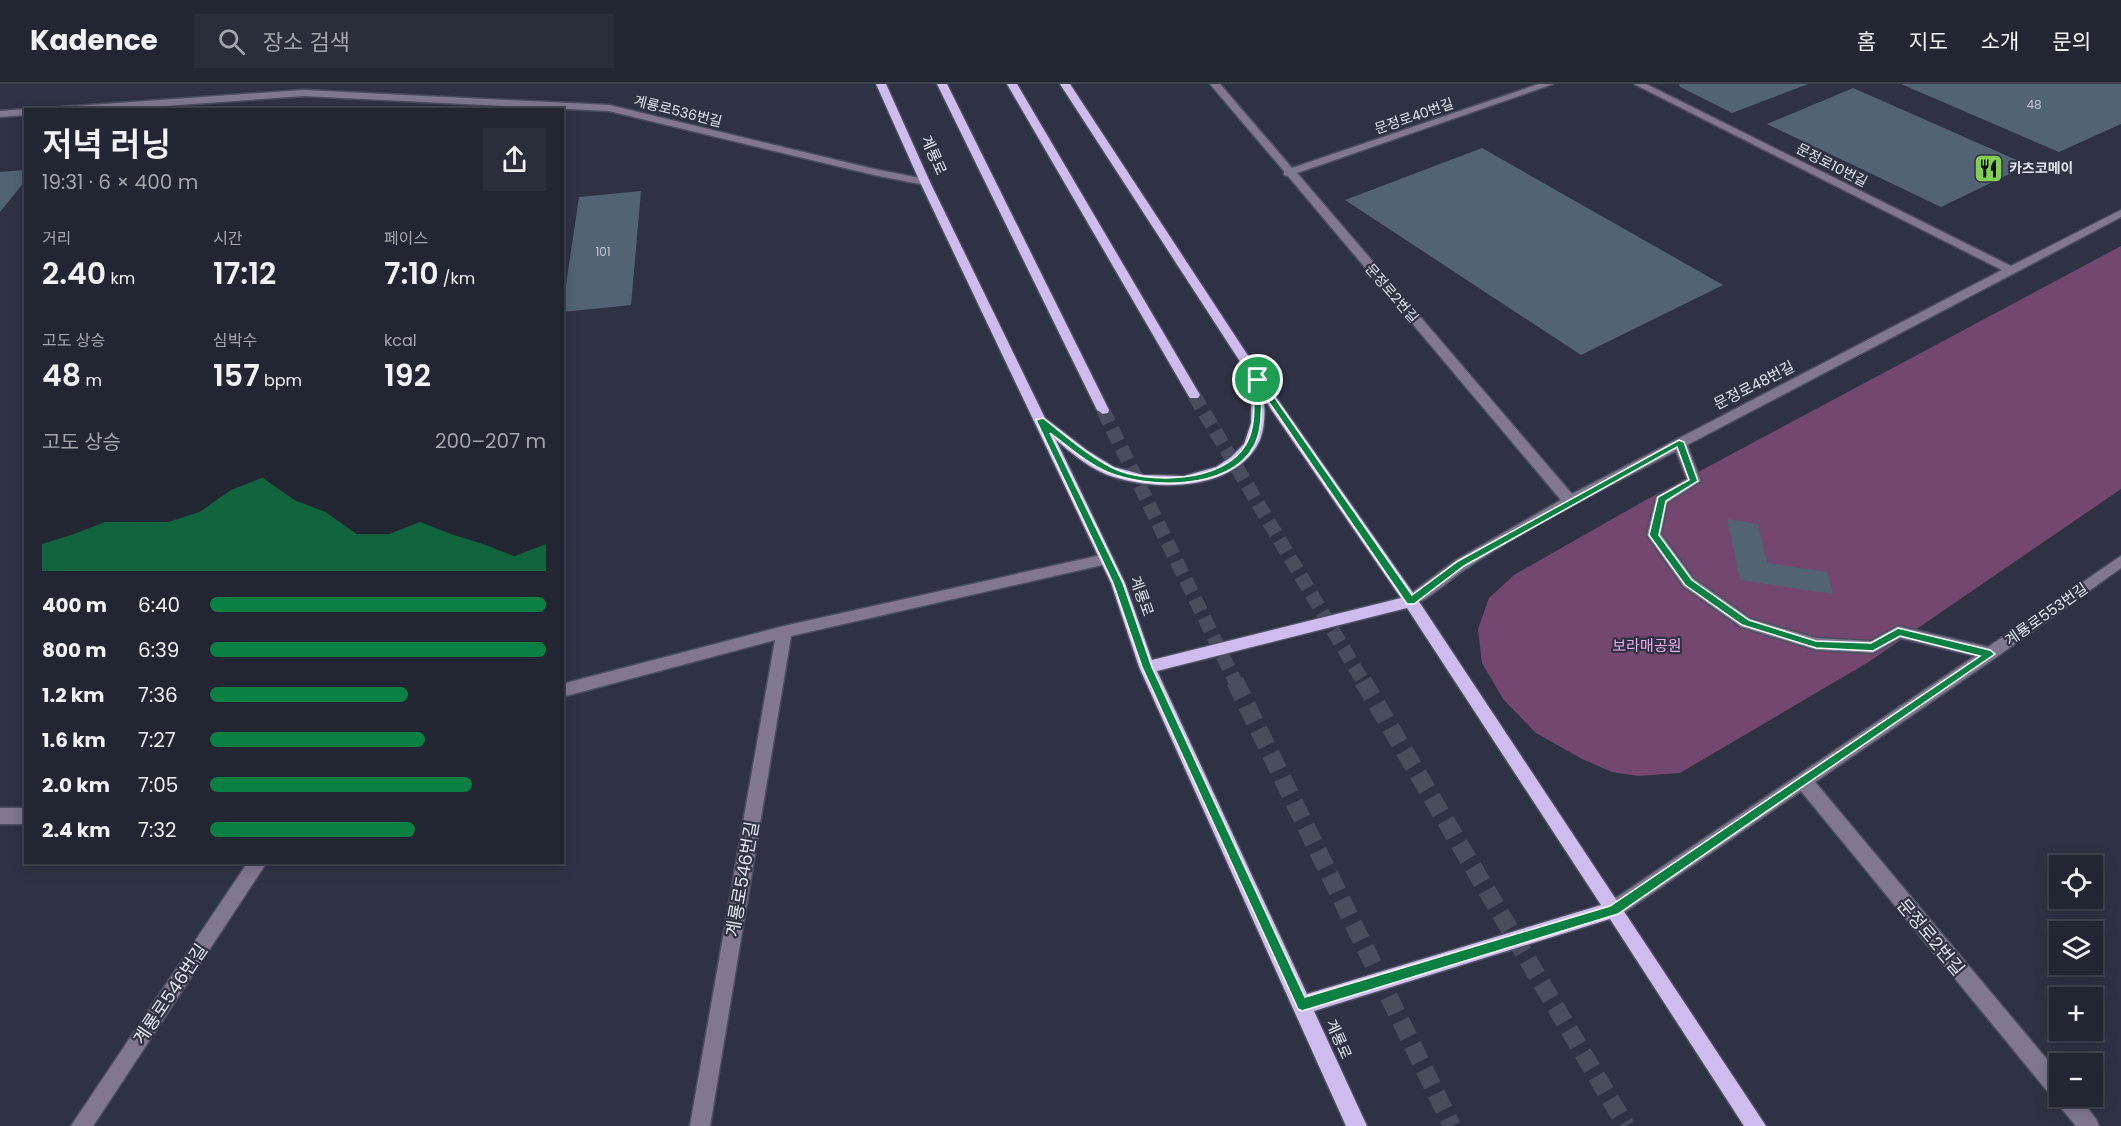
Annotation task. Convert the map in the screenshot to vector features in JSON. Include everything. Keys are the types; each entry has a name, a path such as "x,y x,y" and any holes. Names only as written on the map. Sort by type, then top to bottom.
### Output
{"main road":[{"name":"계룡로","path":"881,84 925,182 1118,583 1147,667 1357,1126"},
{"path":"942,84 1103,410"},
{"path":"1012,84 1194,395"},
{"path":"1065,84 1258,380 1411,601 1756,1126"},
{"path":"1040,420 1109,470 1141,479 1175,481 1207,475 1233,463 1250,446 1257,426 1258,380"},
{"path":"1147,667 1411,601"},
{"path":"1302,1005 1613,910"}],"street":[{"name":"문정로2번길","path":"1215,84 1288,173 1570,501"},
{"name":"문정로40번길","path":"1288,173 1548,84"},
{"name":"문정로10번길","path":"1639,84 2012,271"},
{"name":"계룡로536번길","path":"90,108 304,93 609,108 925,182"},
{"path":"0,114 24,112"},
{"name":"문정로48번길","path":"1411,601 1461,564 1570,501 2121,213"},
{"path":"1679,442 1694,481 1661,500 1654,535 1688,582 1746,623 1816,644 1873,647 1898,632 1990,654"},
{"path":"564,690 784,632 1106,559"},
{"name":"계룡로553번길","path":"1613,910 1804,782 2121,561"},
{"name":"계룡로546번길","path":"700,1126 784,632"},
{"name":"문정로2번길","path":"1804,782 2049,1078"},
{"path":"0,816 24,816"},
{"name":"계룡로546번길","path":"81,1126 257,864"},
{"path":"2073,1107 2089,1126"}],"green space":[{"name":"보라매공원","path":"2121,246 2121,489 1867,663 1680,773 1638,776 1612,772 1582,759 1536,733 1503,699 1482,663 1478,629 1489,598 1514,575 1644,501"}],"building":[{"path":"1679,84 1808,84 1732,113 1680,87"},
{"path":"1901,84 2121,84 2121,124 2059,152"},
{"path":"1853,88 2028,165 1941,207 1767,124"},
{"path":"1482,148 1723,285 1581,355 1345,200"},
{"path":"24,170 24,182 0,212 0,172"},
{"path":"641,191 631,305 564,312 579,197"},
{"path":"1727,519 1758,524 1767,563 1827,572 1833,594 1740,580"}],"tunnel":[{"path":"1194,395 1364,683"},
{"path":"1103,410 1236,683"},
{"path":"1235,681 1452,1126"},
{"path":"1363,681 1626,1126"}],"place":[{"name":"카츠코메이","path":"1988,168"}],"route":[{"path":"1258,380 1411,601 1461,564 1679,442 1694,481 1661,500 1654,535 1688,582 1746,623 1816,644 1873,647 1898,632 1990,654 1613,910 1302,1005 1147,667 1118,583 1040,420 1109,470 1141,479 1175,481 1207,475 1233,463 1250,446 1257,426 1258,380"}]}
